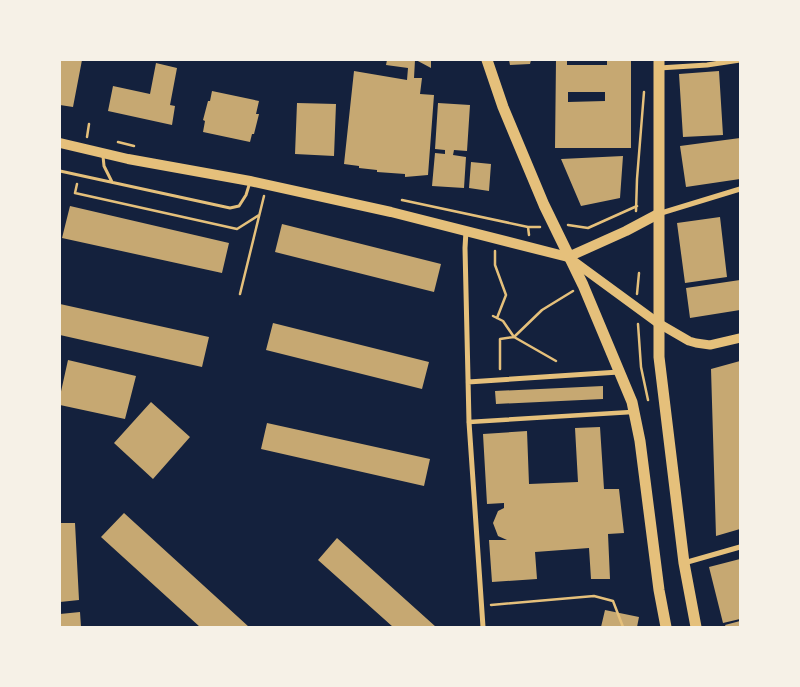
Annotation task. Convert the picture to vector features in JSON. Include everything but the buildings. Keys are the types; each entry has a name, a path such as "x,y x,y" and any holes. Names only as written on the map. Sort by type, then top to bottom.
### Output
{"main road":[{"path":"487,60 503,107 554,226 583,285 632,402 640,441 659,590 666,627"},
{"path":"659,64 658,323 663,399 684,562 696,627"},
{"path":"60,143 250,181 391,212 568,257 626,231 658,214"}],"street":[{"path":"659,64 707,65 740,60"},
{"path":"658,214 740,189"},
{"path":"466,231 469,422 483,627"},
{"path":"568,257 658,323 696,344 710,345 740,338"},
{"path":"468,382 620,372"},
{"path":"469,422 634,412"},
{"path":"684,562 740,546"}],"lane":[{"path":"103,153 104,166 112,183"},
{"path":"60,171 230,208 239,206 246,195 250,181"}],"path":[{"path":"528,228 572,225 588,228 637,206 637,179 644,91"},
{"path":"79,175 75,193 236,229 259,215"},
{"path":"240,294 268,185"},
{"path":"495,239 495,265 506,295 497,318"},
{"path":"639,273 637,308 641,367 648,400"},
{"path":"500,380 500,339 514,337 542,310 583,285"},
{"path":"493,316 503,321 514,337 556,361"},
{"path":"482,606 594,596 613,601 623,627"}]}
